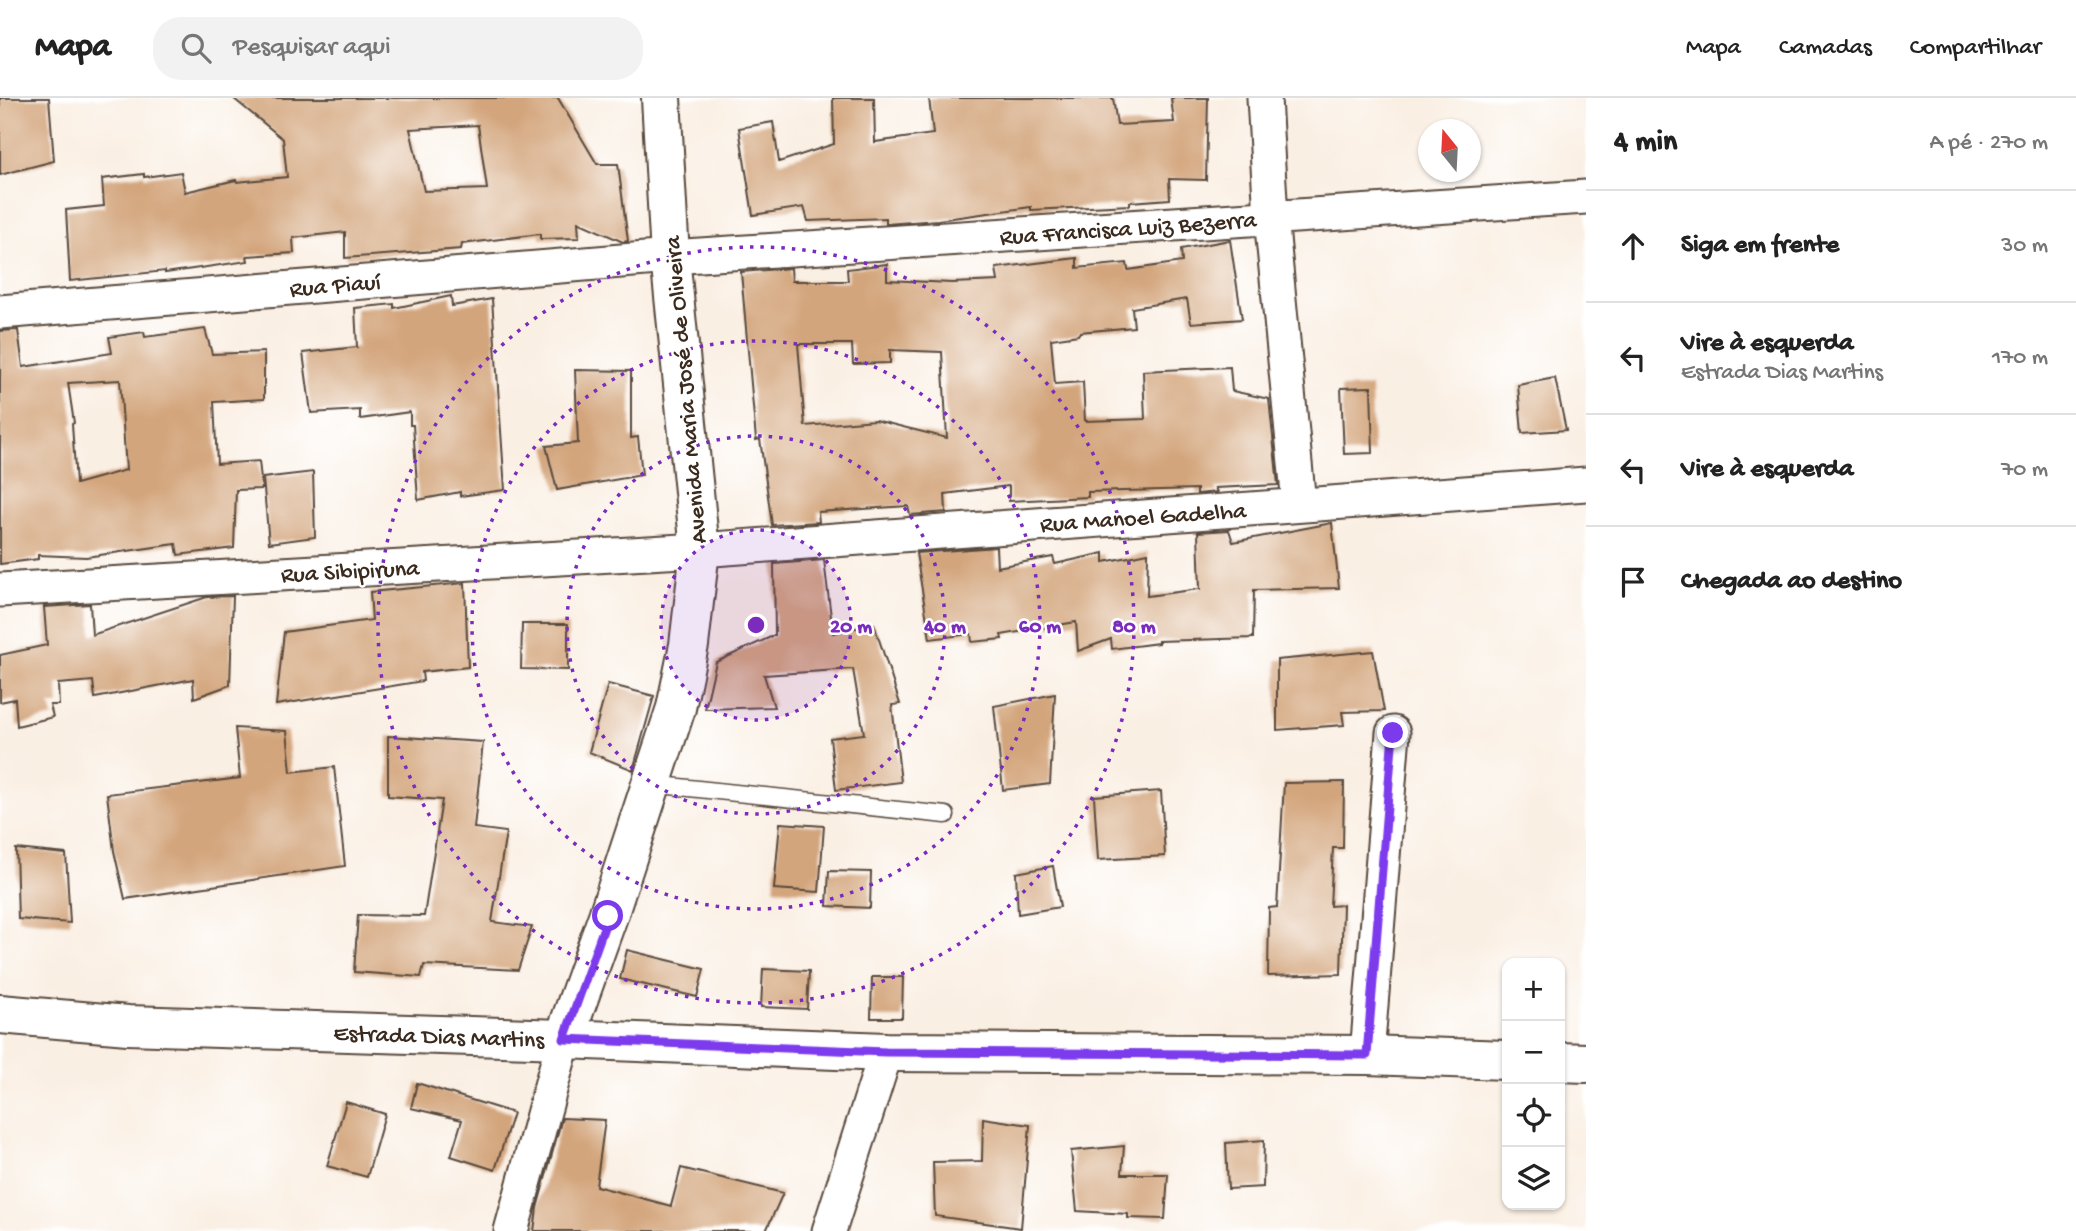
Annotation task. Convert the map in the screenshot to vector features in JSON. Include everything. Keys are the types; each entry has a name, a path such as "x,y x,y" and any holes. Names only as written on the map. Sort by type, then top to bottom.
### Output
{"street":[{"name":"Avenida Maria José de Oliveira","path":"564,1039 608,916 676,708 689,645 700,550 670,257 661,98"},
{"path":"1264,98 1271,217 1299,504"},
{"name":"Rua Francisca Luiz Bezerra","path":"670,257 1586,197"},
{"name":"Rua Piauí","path":"0,312 670,257"},
{"name":"Rua Manoel Gadelha","path":"700,550 1586,484"},
{"name":"Rua Sibipiruna","path":"0,590 700,550"},
{"path":"1367,1055 1393,733"},
{"name":"Estrada Dias Martins","path":"0,1014 128,1026 886,1052 1367,1055 1502,1060"},
{"path":"511,1231 564,1039"},
{"path":"829,1231 886,1052"},
{"path":"1565,1062 1586,1063"}],"lane":[{"path":"651,784 946,815"}],"building":[{"path":"0,98 49,98 54,161 0,175"},
{"path":"233,98 558,98 597,164 618,164 628,241 623,242 578,222 579,238 540,239 540,234 462,244 461,249 345,258 345,232 293,238 294,253 247,256 248,261 165,273 70,281 66,210 104,206 102,179 181,172 185,192 236,180 287,177 283,139","holes":["478,125 487,189 424,191 410,129"]},
{"path":"833,98 874,98 875,142 933,134 929,98 1113,98 1117,125 1174,122 1171,98 1208,98 1206,180 1169,179 1170,199 1130,202 1130,205 1031,210 1031,207 938,220 886,224 886,218 808,221 804,207 753,215 739,128 773,122 779,162 834,144"},
{"path":"1230,240 1242,319 1191,323 1187,299 1132,308 1134,327 1080,332 1078,335 1051,339 1055,384 1083,382 1085,421 1145,419 1143,371 1230,367 1232,391 1269,399 1278,485 1215,488 1217,492 1197,494 1197,489 1088,492 1088,497 1009,501 1009,486 945,494 946,512 910,515 908,506 818,512 819,522 772,525 760,439 756,440 741,272 791,268 792,281 848,281 847,269 887,264 887,280 952,283 998,281 996,268 1077,258 1077,268 1127,263 1128,270 1182,262 1181,249","holes":["798,344 852,344 853,364 890,363 890,350 942,352 947,438 875,420 805,426"]},
{"path":"451,296 452,306 492,299 505,490 460,496 460,492 418,500 410,412 360,419 360,410 311,413 303,353 357,347 355,308 394,304 394,308"},
{"path":"205,329 212,354 264,352 264,399 214,402 217,464 259,461 262,489 236,490 234,548 178,555 176,544 86,557 38,555 38,559 0,564 0,331 18,330 23,367 112,353 109,337 144,332 145,337","holes":["120,380 126,470 76,484 74,423 68,383"]},
{"path":"575,370 631,371 631,438 638,437 642,475 557,490 546,446 578,443"},
{"path":"1555,378 1566,430 1522,433 1518,385"},
{"path":"1371,387 1373,453 1344,454 1341,388"},
{"path":"313,472 315,537 269,543 263,478"},
{"path":"1332,523 1339,588 1254,590 1253,638 1158,641 1112,649 1111,639 1078,651 1076,622 1001,635 1002,639 972,642 971,634 930,639 916,553 996,547 997,567 1053,557 1055,564 1104,553 1104,562 1148,553 1147,596 1200,589 1198,532 1229,530 1233,542"},
{"path":"824,560 833,633 874,624 900,704 892,705 901,782 836,790 830,738 864,734 853,669 764,675 774,707 705,709 716,662 775,635 774,564"},
{"path":"465,583 468,667 422,672 423,681 276,705 284,632 372,620 370,592"},
{"path":"233,596 230,685 194,698 193,679 95,698 93,681 58,684 59,705 50,705 53,717 17,726 15,699 0,702 0,655 47,645 44,607 90,604 92,635 207,597"},
{"path":"522,624 568,624 568,670 521,669"},
{"path":"1373,651 1384,711 1342,712 1344,725 1277,730 1277,660"},
{"path":"608,684 654,696 633,770 589,752"},
{"path":"1055,694 1050,784 1003,790 994,706"},
{"path":"235,728 287,731 291,772 334,767 345,866 125,899 114,851 107,794 240,778"},
{"path":"388,736 483,742 474,828 506,832 492,922 532,927 518,970 424,965 421,977 354,972 358,915 424,916 442,800 388,796"},
{"path":"1344,782 1343,848 1333,848 1330,906 1343,905 1341,974 1268,976 1269,908 1277,907 1284,783"},
{"path":"1161,791 1165,856 1098,860 1094,796"},
{"path":"780,823 824,826 819,892 774,889"},
{"path":"16,849 66,854 70,923 18,919"},
{"path":"1053,866 1060,907 1018,914 1016,873"},
{"path":"829,871 871,872 870,908 827,906"},
{"path":"627,950 704,969 697,997 620,979"},
{"path":"763,969 809,971 807,1009 761,1007"},
{"path":"872,977 903,977 902,1018 871,1018"},
{"path":"417,1083 513,1113 495,1170 451,1156 462,1120 411,1108"},
{"path":"346,1102 385,1114 367,1177 327,1166"},
{"path":"562,1118 605,1120 596,1186 671,1206 681,1168 783,1193 766,1231 534,1231 537,1208"},
{"path":"983,1118 1030,1125 1021,1228 935,1216 933,1162 982,1161"},
{"path":"1264,1140 1263,1187 1228,1189 1226,1143"},
{"path":"1124,1146 1122,1174 1168,1174 1165,1219 1128,1218 1128,1214 1077,1211 1071,1151"}],"route":[{"path":"608,916 564,1039 886,1052 1367,1055 1393,733"}]}
